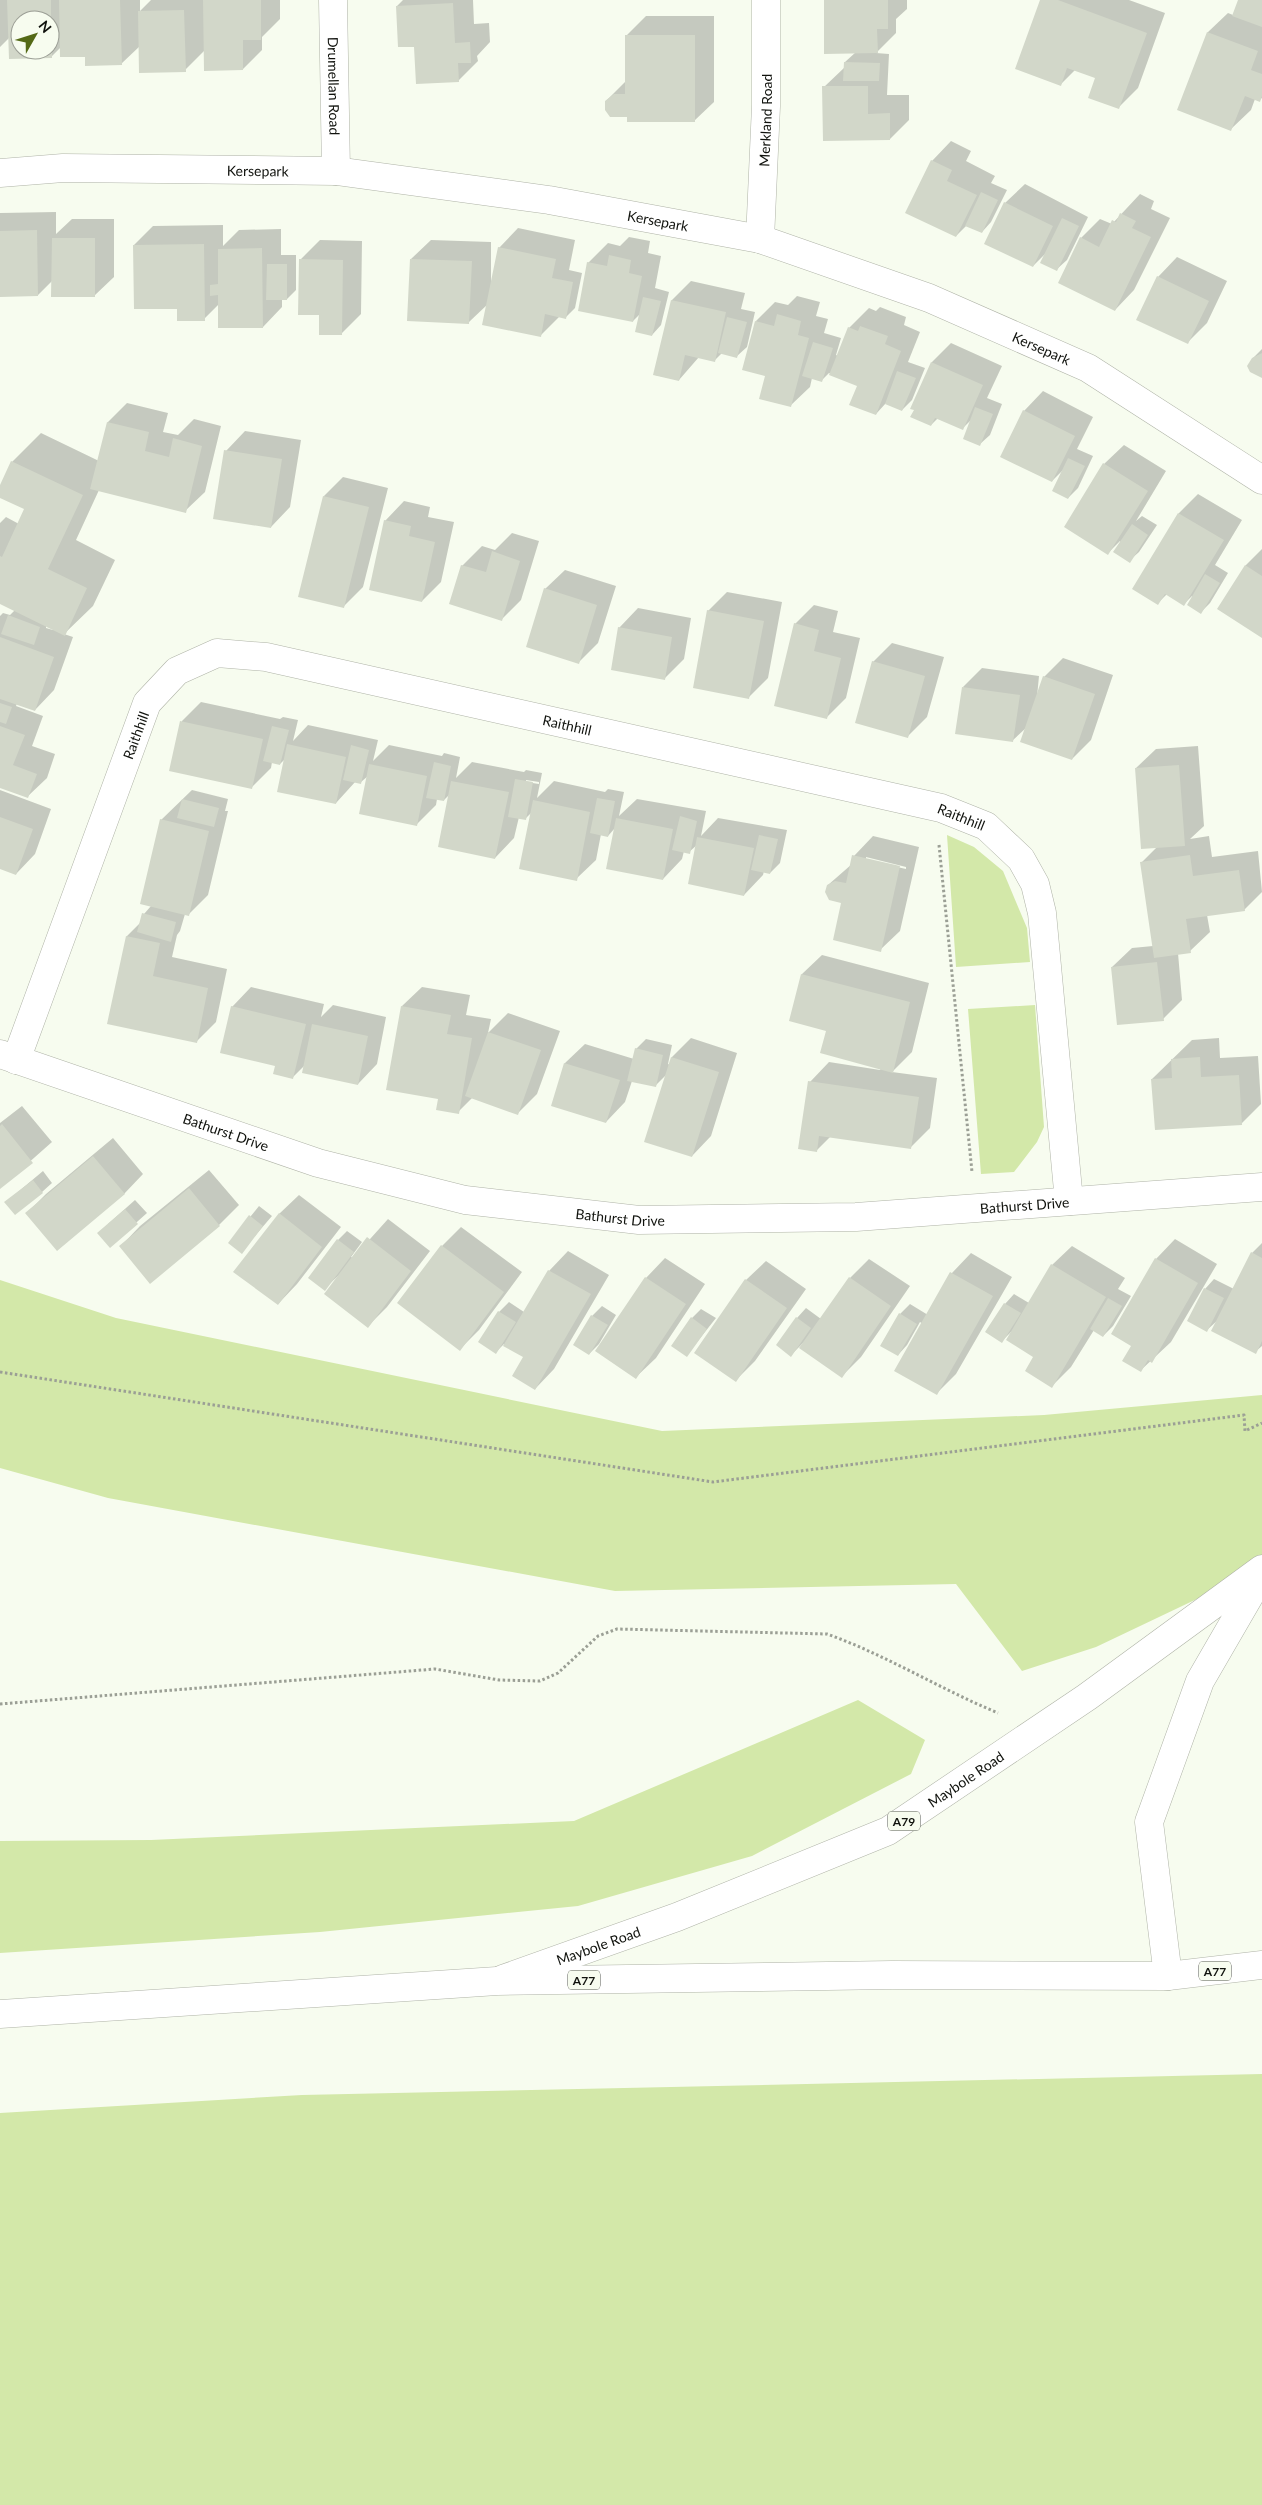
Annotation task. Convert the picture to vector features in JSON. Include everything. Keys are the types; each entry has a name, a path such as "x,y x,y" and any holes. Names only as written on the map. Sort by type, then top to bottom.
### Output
{"main road":[{"name":"Drumellan Road","path":"333,0 336,171"},
{"name":"Merkland Road","path":"760,239 766,106 766,0"},
{"name":"Kersepark","path":"0,174 62,168 336,171 549,200 760,239 928,298 1088,368 1262,480"},
{"name":"Raithhill","path":"8,1057 147,703 177,671 217,653 266,657 941,808 986,826 1020,859 1035,884 1042,913 1069,1201"},
{"name":"Bathurst Drive","path":"8,1057 318,1163 465,1200 639,1220 856,1216 1262,1187"},
{"name":"Maybole Road","path":"497,1982 677,1917 888,1831 1037,1730 1262,1569"},
{"path":"1168,1976 1149,1822 1200,1682 1262,1574"},
{"name":"A77","path":"0,2014 497,1982 892,1975 1168,1976 1262,1965"}],"path":[{"path":"939,842 972,1174"},
{"path":"0,1372 713,1482 1244,1415 1246,1432 1262,1423"},
{"path":"0,1704 435,1670 498,1680 540,1681 558,1673 598,1636 617,1629 827,1634 854,1644 952,1693 1037,1730"}],"green space":[{"path":"947,835 974,847 1003,871 1027,928 1030,962 956,967"},
{"path":"1035,1005 1044,1127 1037,1142 1014,1172 981,1174 968,1009"},
{"path":"0,1280 116,1318 662,1431 1044,1415 1262,1395 1262,1568 1096,1647 1022,1671 956,1584 615,1591 108,1498 0,1468"},
{"path":"858,1700 925,1740 911,1774 752,1856 578,1906 320,1932 0,1953 0,1841 151,1840 574,1821"},
{"path":"1262,2074 1262,2505 0,2505 0,2113 302,2095"}],"building":[{"path":"7,0 51,0 51,10 10,10 9,59"},
{"path":"59,0 120,0 122,65 85,66 85,57 60,57"},
{"path":"203,0 261,0 261,40 243,40 243,70 204,71"},
{"path":"824,0 888,0 888,29 877,29 878,53 824,54"},
{"path":"1040,0 1058,0 1147,33 1119,109 1088,98 1095,78 1067,68 1061,86 1015,69"},
{"path":"1238,0 1262,0 1262,27 1232,16"},
{"path":"453,3 455,43 470,42 471,63 458,63 459,82 416,84 414,47 398,47 396,6"},
{"path":"184,10 186,72 139,73 138,11"},
{"path":"1207,32 1258,51 1251,70 1262,74 1262,96 1260,102 1245,96 1231,131 1177,110"},
{"path":"625,35 695,35 695,122 627,122 627,117 610,117 605,110 605,101 614,94 625,94"},
{"path":"844,62 880,63 879,81 843,81"},
{"path":"822,86 868,86 868,114 890,113 890,140 823,141"},
{"path":"931,160 952,170 947,181 977,195 956,237 905,213"},
{"path":"981,192 998,200 982,233 965,226"},
{"path":"1004,202 1053,226 1033,267 984,244"},
{"path":"1120,213 1136,221 1132,228 1151,237 1115,311 1058,283 1080,237 1099,247 1112,220 1116,222"},
{"path":"1062,218 1079,226 1057,271 1040,263"},
{"path":"37,230 38,296 0,297 0,231"},
{"path":"52,238 95,238 95,297 51,297"},
{"path":"204,244 205,321 177,321 177,309 134,309 133,245"},
{"path":"498,247 556,259 552,278 573,282 566,319 545,314 541,337 482,325"},
{"path":"262,248 263,328 218,328 218,295 210,296 210,285 218,284 218,249"},
{"path":"609,255 631,260 629,273 642,276 633,322 578,311 587,262 607,266"},
{"path":"299,259 343,260 342,335 319,335 319,315 298,315"},
{"path":"410,259 472,261 469,324 407,321"},
{"path":"267,264 287,264 287,300 266,300"},
{"path":"1157,276 1209,301 1188,344 1136,320"},
{"path":"643,297 661,301 652,336 635,332"},
{"path":"671,300 726,312 715,362 685,355 679,381 653,375"},
{"path":"777,314 801,321 798,335 809,338 791,407 759,399 765,376 742,370 755,321 774,326"},
{"path":"727,317 747,322 737,358 718,353"},
{"path":"860,326 888,336 885,344 901,351 876,415 849,405 857,386 829,375 848,327 858,331"},
{"path":"813,342 833,348 822,382 802,376"},
{"path":"1262,353 1262,378 1250,372 1247,366 1252,358"},
{"path":"931,362 983,385 963,430 935,418 931,426 910,417 914,410 910,409"},
{"path":"897,371 916,378 902,411 885,404"},
{"path":"975,407 993,414 980,446 963,439"},
{"path":"1023,410 1075,436 1052,482 1000,457"},
{"path":"107,422 149,432 145,451 169,457 173,438 202,446 186,513 90,489"},
{"path":"224,450 282,459 271,528 213,519"},
{"path":"1068,458 1085,466 1068,499 1052,491"},
{"path":"11,461 83,495 48,569 87,588 65,636 0,604 0,556 2,557 24,509 0,498 0,485"},
{"path":"1103,463 1148,491 1108,555 1064,527"},
{"path":"323,496 369,507 344,608 298,597"},
{"path":"1178,513 1224,540 1184,606 1165,594 1158,605 1132,589"},
{"path":"384,520 411,526 409,536 435,542 422,602 369,590"},
{"path":"1132,524 1148,535 1130,563 1113,552"},
{"path":"492,551 520,561 502,621 449,604 461,565 486,572"},
{"path":"1245,565 1262,576 1262,638 1217,609"},
{"path":"1205,574 1220,583 1201,614 1187,605"},
{"path":"544,588 597,605 579,664 526,647"},
{"path":"707,610 764,621 749,699 693,688"},
{"path":"8,615 40,627 34,645 1,634"},
{"path":"794,623 819,630 814,651 841,658 827,719 774,706"},
{"path":"618,627 672,637 665,680 611,670"},
{"path":"0,637 54,657 35,711 0,699"},
{"path":"872,661 925,676 908,738 855,723"},
{"path":"1043,676 1095,694 1072,760 1020,742"},
{"path":"962,687 1020,695 1013,742 955,734"},
{"path":"0,703 12,707 6,724 0,722"},
{"path":"180,721 263,739 252,789 169,771"},
{"path":"0,726 25,735 13,765 37,774 28,798 0,788"},
{"path":"272,726 289,730 280,765 263,761"},
{"path":"287,744 346,757 336,804 277,792"},
{"path":"351,745 369,750 361,784 343,780"},
{"path":"434,762 451,766 444,801 426,798"},
{"path":"369,764 427,776 417,826 359,814"},
{"path":"1179,765 1185,846 1141,849 1135,768"},
{"path":"515,779 533,782 526,820 508,817"},
{"path":"451,781 509,792 495,859 438,847"},
{"path":"597,798 615,801 608,837 590,833"},
{"path":"182,799 219,808 214,827 177,818"},
{"path":"533,800 590,812 577,881 519,869"},
{"path":"680,816 697,821 690,854 672,850"},
{"path":"0,817 33,829 16,875 0,869"},
{"path":"616,818 673,829 663,880 606,869"},
{"path":"160,819 209,831 189,916 140,904"},
{"path":"759,835 778,839 770,874 751,870"},
{"path":"697,837 754,848 744,896 688,884"},
{"path":"852,855 900,866 881,952 833,940 841,903 829,900 825,892 827,885 835,881 846,883"},
{"path":"1190,855 1193,876 1239,870 1245,911 1186,919 1191,953 1154,958 1140,862"},
{"path":"142,913 176,922 171,942 137,932"},
{"path":"126,936 160,943 153,976 208,988 197,1043 107,1024"},
{"path":"1157,962 1164,1021 1117,1025 1111,967"},
{"path":"801,974 910,1002 893,1073 820,1053 826,1031 789,1021"},
{"path":"231,1006 306,1024 293,1079 273,1074 275,1066 220,1053"},
{"path":"401,1006 451,1015 447,1034 472,1038 459,1114 436,1110 438,1099 386,1090"},
{"path":"312,1024 368,1036 358,1085 302,1073"},
{"path":"488,1032 541,1050 518,1115 465,1096"},
{"path":"635,1048 663,1055 656,1087 627,1081"},
{"path":"671,1057 719,1072 692,1157 644,1142"},
{"path":"1200,1057 1201,1077 1239,1075 1242,1125 1155,1130 1151,1079 1172,1078 1171,1059"},
{"path":"564,1063 620,1080 606,1123 551,1106"},
{"path":"808,1081 919,1097 911,1149 819,1136 817,1152 798,1149"},
{"path":"2,1124 33,1163 0,1189 0,1126"},
{"path":"93,1156 125,1194 57,1251 25,1213"},
{"path":"33,1180 43,1193 15,1215 4,1202"},
{"path":"189,1188 220,1226 150,1284 119,1246"},
{"path":"125,1209 138,1224 110,1248 97,1233"},
{"path":"279,1213 322,1247 278,1305 233,1272"},
{"path":"249,1215 263,1226 242,1254 228,1243"},
{"path":"367,1237 411,1271 368,1328 324,1294"},
{"path":"337,1239 354,1252 325,1291 308,1278"},
{"path":"441,1245 504,1292 460,1351 397,1303"},
{"path":"1251,1252 1262,1258 1262,1341 1256,1354 1211,1331"},
{"path":"1155,1258 1198,1283 1152,1363 1148,1360 1141,1372 1122,1361 1131,1346 1111,1334"},
{"path":"1051,1264 1106,1297 1052,1388 1025,1371 1033,1357 1006,1340"},
{"path":"548,1270 591,1294 535,1390 512,1376 523,1357 503,1346"},
{"path":"950,1272 993,1296 937,1395 894,1371"},
{"path":"645,1277 686,1304 636,1379 595,1351"},
{"path":"849,1277 891,1306 842,1378 799,1348"},
{"path":"745,1279 787,1308 736,1382 694,1353"},
{"path":"1204,1288 1224,1298 1207,1332 1187,1321"},
{"path":"1108,1298 1122,1306 1103,1337 1090,1329"},
{"path":"1004,1303 1021,1313 1002,1343 985,1332"},
{"path":"498,1311 516,1322 496,1354 478,1342"},
{"path":"899,1313 917,1324 898,1356 880,1346"},
{"path":"591,1315 608,1325 589,1355 573,1345"},
{"path":"691,1317 707,1329 687,1357 671,1346"},
{"path":"796,1317 811,1328 791,1357 776,1345"}]}
